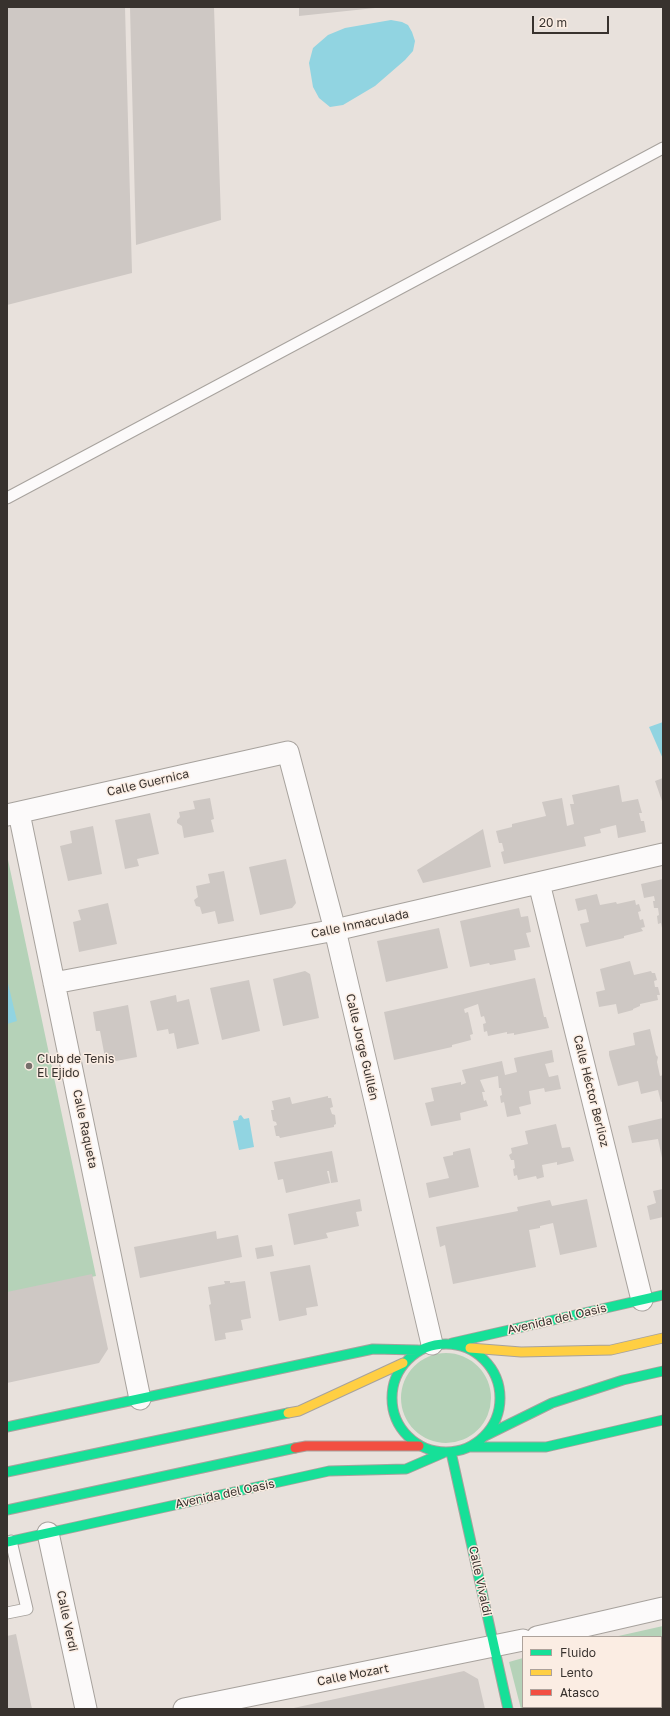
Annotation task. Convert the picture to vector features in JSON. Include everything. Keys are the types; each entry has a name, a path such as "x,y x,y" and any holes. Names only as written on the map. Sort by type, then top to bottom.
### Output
{"street":[{"name":"Calle Guernica","path":"13,814 288,752"},
{"name":"Calle Jorge Guillén","path":"288,752 335,930 434,1346"},
{"name":"Calle Raqueta","path":"13,814 54,983 140,1399"},
{"name":"Calle Inmaculada","path":"54,983 335,930 663,854"},
{"name":"Calle Héctor Berlioz","path":"539,882 642,1300"},
{"name":"Avenida del Oasis","path":"7,1427 373,1349 434,1346 663,1295"},
{"path":"7,1472 299,1412 403,1363 434,1346 521,1352 611,1350 663,1338"},
{"path":"470,1348 484,1358 494,1372 500,1388 500,1405 495,1422 485,1436"},
{"path":"403,1363 395,1377 391,1392 392,1408 397,1423 407,1436 419,1446"},
{"path":"470,1447 485,1436 552,1403 622,1380 663,1371"},
{"path":"7,1510 306,1446 419,1446 447,1453 470,1447 546,1447 663,1420"},
{"name":"Avenida del Oasis","path":"9,1541 329,1471 406,1469 447,1453"},
{"name":"Calle Vivaldi","path":"447,1453 508,1709"},
{"name":"Calle Verdi","path":"48,1533 86,1709"},
{"path":"541,1636 663,1608"},
{"name":"Calle Mozart","path":"184,1709 522,1640"}],"lane":[{"path":"7,498 663,148"},
{"path":"7,1613 27,1609 9,1541"}],"green space":[{"name":"Club de Tenis El Ejido","path":"7,855 96,1276 7,1294"},
{"path":"446,1353 463,1357 478,1366 487,1381 491,1398 487,1415 478,1430 463,1439 446,1443 429,1439 414,1430 405,1415 401,1398 405,1381 414,1366 429,1357"},
{"path":"663,1626 663,1709 521,1709 509,1662 522,1658 522,1708 662,1708 662,1636 618,1636"}],"water":[{"path":"391,20 408,25 415,41 413,51 405,60 375,86 343,105 330,107 319,98 313,87 309,63 313,48 328,35 345,28"},
{"path":"663,722 663,759 649,727"},
{"path":"7,979 17,1021 7,1024"},
{"path":"241,1115 244,1119 249,1118 254,1147 239,1150 233,1121 238,1120 239,1116"}],"building":[{"path":"7,7 125,7 132,273 7,305"},
{"path":"130,7 214,7 221,220 136,245"},
{"path":"299,7 375,7 375,8 299,16"},
{"path":"663,778 663,804 655,781"},
{"path":"619,785 622,802 638,799 642,813 639,813 641,821 644,821 646,832 618,838 616,825 600,829 601,833 584,837 586,846 504,864 501,852 504,851 502,843 499,843 496,831 512,827 512,824 546,816 542,802 562,798 567,826 574,824 570,804 574,804 572,795"},
{"path":"210,798 214,819 211,820 214,832 184,838 182,826 177,823 177,820 180,817 179,812 195,809 193,801"},
{"path":"150,813 159,854 137,859 139,866 125,869 115,820"},
{"path":"93,826 102,874 68,881 60,846 72,843 70,831"},
{"path":"483,829 491,867 423,883 417,870"},
{"path":"286,859 296,903 292,908 260,915 249,867"},
{"path":"224,871 234,921 218,924 215,911 202,914 200,907 196,906 194,900 198,897 196,886 210,883 208,874"},
{"path":"663,879 662,928 661,923 658,924 658,908 654,908 654,896 644,898 641,884"},
{"path":"597,894 600,905 616,902 617,904 635,900 636,905 639,904 641,911 638,912 640,920 643,919 645,927 641,928 643,931 624,936 624,938 586,947 580,924 589,922 586,909 578,911 575,899"},
{"path":"108,903 117,944 79,952 73,922 81,920 78,910"},
{"path":"519,908 521,917 528,916 531,932 526,933 530,947 514,950 516,960 470,967 460,921"},
{"path":"439,928 448,968 386,982 377,941"},
{"path":"630,961 634,975 651,971 652,973 655,973 657,980 654,981 655,987 658,987 660,995 657,995 658,1000 640,1004 640,1006 633,1010 618,1014 616,1004 599,1007 596,992 605,990 600,969"},
{"path":"305,971 310,974 319,1018 283,1026 273,979"},
{"path":"535,978 544,1017 546,1017 549,1028 514,1035 514,1033 507,1034 507,1032 488,1036 487,1031 484,1032 483,1024 486,1023 484,1016 481,1017 478,1004 464,1009 465,1013 468,1012 473,1034 470,1035 471,1040 452,1045 452,1047 394,1060 384,1012"},
{"path":"249,980 260,1031 222,1040 210,988"},
{"path":"176,995 177,1002 189,999 199,1044 177,1049 174,1033 169,1034 168,1029 157,1031 150,1001"},
{"path":"128,1005 137,1057 106,1063 100,1031 96,1031 93,1012"},
{"path":"650,1029 656,1055 658,1057 657,1062 660,1076 663,1075 663,1101 661,1102 658,1090 641,1094 638,1081 618,1086 609,1055 609,1051 635,1045 633,1033"},
{"path":"552,1050 554,1062 545,1064 549,1077 558,1075 561,1089 545,1092 544,1088 529,1091 531,1104 519,1107 521,1114 507,1117 504,1102 501,1103 500,1096 502,1095 501,1088 499,1088 498,1076 480,1080 485,1092 482,1092 484,1101 486,1100 488,1106 460,1113 461,1120 431,1126 425,1103 434,1101 431,1088 461,1082 461,1085 466,1083 462,1070 502,1061 505,1075 517,1072 514,1058"},
{"path":"328,1096 328,1098 331,1098 333,1107 330,1108 332,1114 335,1115 336,1124 334,1127 280,1138 279,1136 276,1136 274,1126 277,1125 276,1122 273,1121 271,1110 274,1110 272,1101 290,1097 292,1104"},
{"path":"663,1118 662,1158 658,1139 632,1143 628,1126"},
{"path":"556,1124 562,1148 570,1147 574,1161 557,1165 557,1162 542,1165 544,1177 537,1179 536,1176 518,1180 517,1175 514,1176 514,1160 511,1160 509,1155 512,1153 511,1148 528,1144 525,1131"},
{"path":"470,1148 479,1187 429,1198 426,1183 449,1178 443,1157 453,1155 453,1152"},
{"path":"332,1151 338,1182 331,1183 329,1171 327,1171 330,1183 286,1193 283,1179 278,1180 274,1162"},
{"path":"663,1189 663,1217 650,1220 647,1206 656,1203 653,1191"},
{"path":"360,1199 362,1211 356,1212 359,1226 326,1233 328,1238 294,1245 288,1214"},
{"path":"587,1199 597,1247 560,1255 553,1223 540,1226 540,1228 529,1230 536,1267 453,1284 445,1245 440,1247 436,1227 518,1211 517,1207 550,1200 552,1206"},
{"path":"216,1231 217,1239 238,1235 242,1257 140,1278 134,1247"},
{"path":"272,1245 274,1256 257,1259 255,1248"},
{"path":"310,1265 318,1306 306,1308 307,1315 279,1321 270,1272"},
{"path":"92,1274 108,1349 99,1363 7,1383 7,1292"},
{"path":"224,1281 230,1281 230,1283 245,1281 251,1318 241,1320 243,1330 225,1333 226,1339 215,1341 209,1305 211,1304 208,1287 225,1284"},
{"path":"16,1634 32,1709 7,1709 7,1636"},
{"path":"464,1671 478,1679 485,1709 289,1709"}],"traffic: fast":[{"path":"452,1343 663,1295"},
{"path":"446,1344 467,1348 484,1360 496,1377 500,1398 496,1419 484,1436 467,1448 446,1452 425,1448 408,1436 396,1419 392,1398 396,1377 408,1360 425,1348 446,1344"},
{"path":"7,1427 373,1349 418,1350"},
{"path":"485,1436 552,1403 623,1380 663,1371"},
{"path":"7,1472 288,1413"},
{"path":"470,1447 546,1447 663,1420"},
{"path":"7,1510 295,1448"},
{"path":"451,1452 508,1709"},
{"path":"7,1542 329,1471 406,1469 443,1453"}],"traffic: slow":[{"path":"470,1348 521,1352 611,1350 663,1338"},
{"path":"288,1413 299,1411 403,1363"}],"traffic: jam":[{"path":"295,1448 306,1446 419,1446"}],"place":[{"name":"Club de Tenis El Ejido","path":"29,1066"}]}
